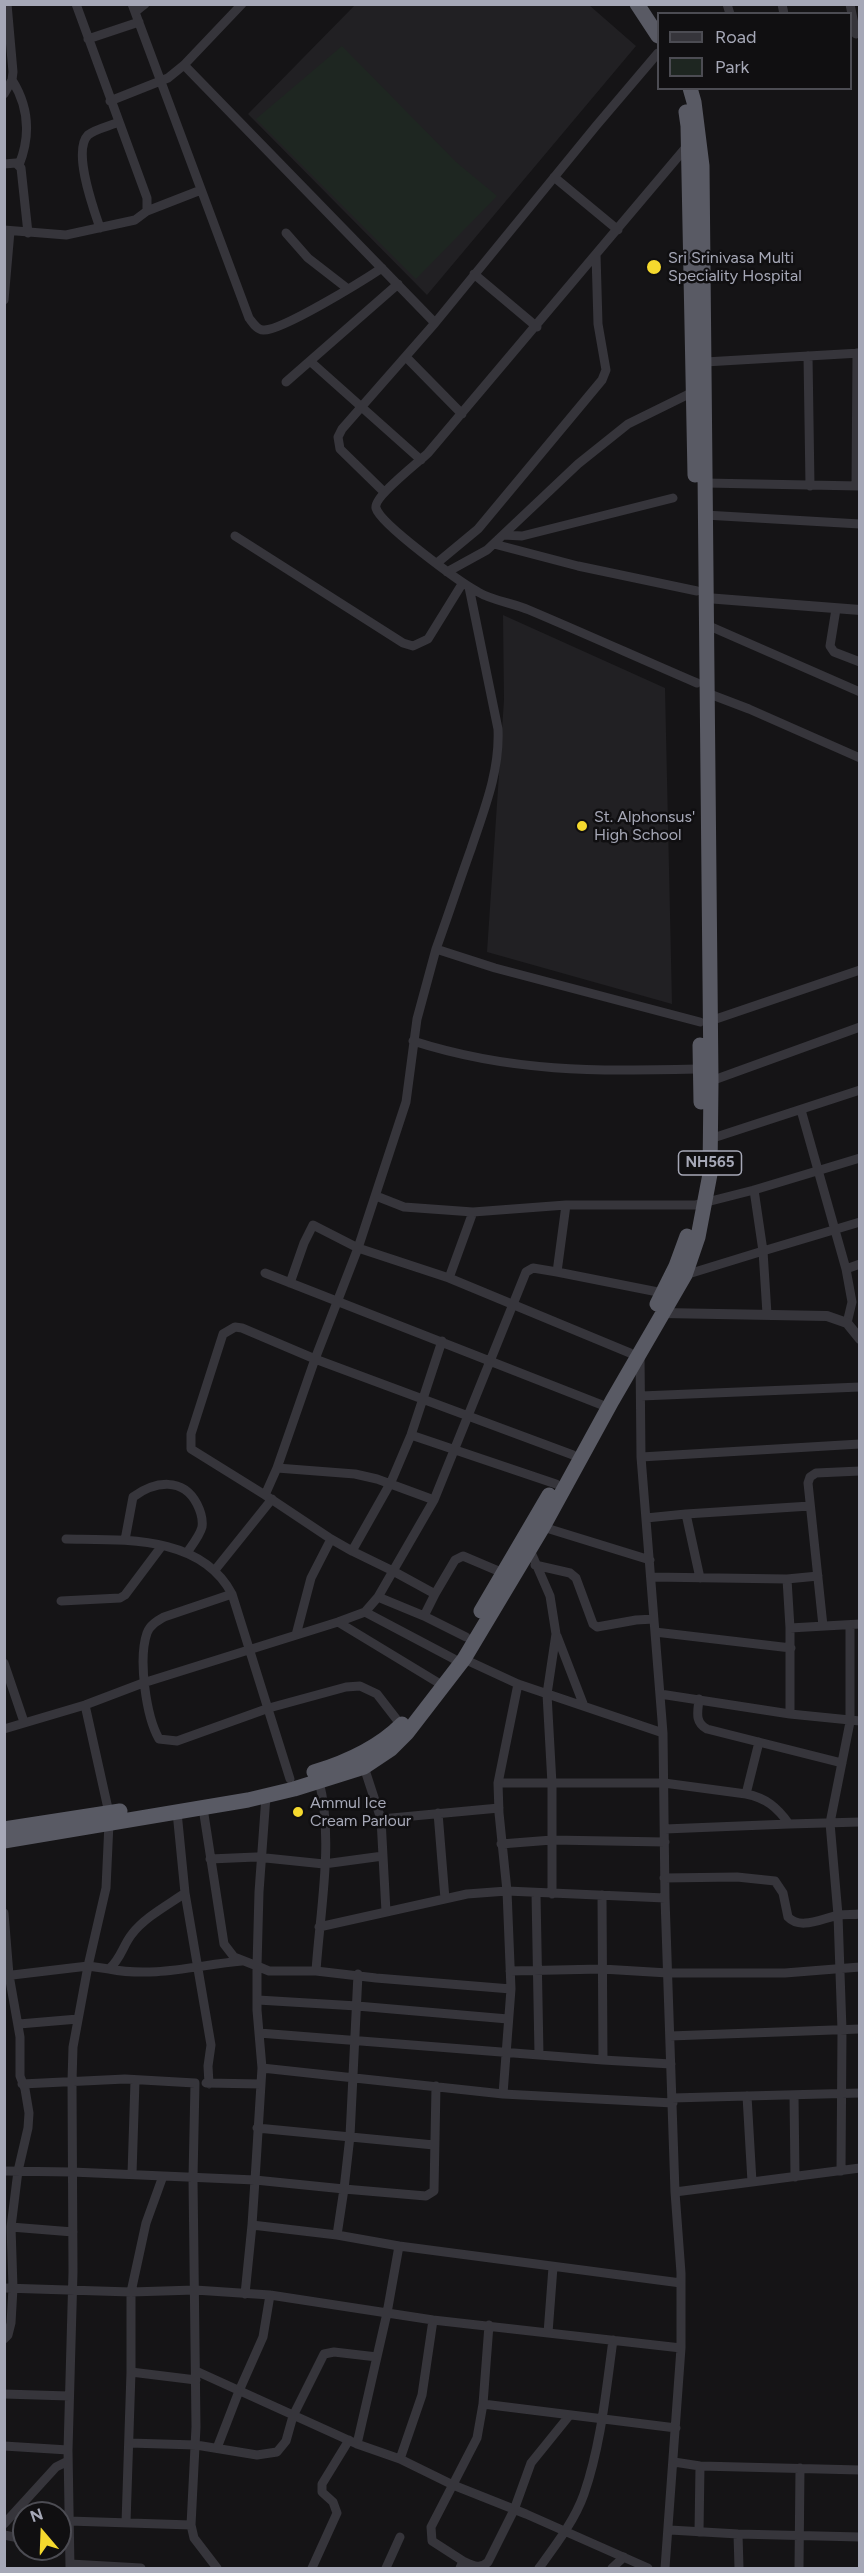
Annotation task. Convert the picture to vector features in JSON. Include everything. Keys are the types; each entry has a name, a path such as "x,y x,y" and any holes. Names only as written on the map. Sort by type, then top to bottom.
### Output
{"highway":[{"path":"637,4 657,34"},
{"name":"NH565","path":"4,1829 177,1812 266,1796 364,1767 391,1749 407,1733 532,1557 543,1527 635,1353 686,1242 710,1174 711,1081 705,1022 701,595 693,392 688,126 680,90"},
{"name":"NH565","path":"691,90 696,111 702,166 705,515 701,595 707,625 702,688"},
{"name":"NH565","path":"4,1841 290,1779 359,1755 386,1739 401,1725 459,1659 466,1638 503,1573 602,1405 663,1313 685,1275 698,1238 702,1136 700,1069 705,1022"}],"street":[{"path":"7,4 12,80 23,100 27,132 27,145 19,165 24,184 28,233"},
{"path":"76,4 147,198 147,211"},
{"path":"88,39 135,13 145,4"},
{"path":"110,101 162,81 184,65 242,4"},
{"path":"135,13 249,318 257,328 263,330 272,328 348,289 382,268"},
{"path":"852,16 855,34"},
{"path":"384,492 340,449 338,442 342,429 435,323 657,54"},
{"path":"184,65 435,323"},
{"path":"4,94 12,80"},
{"path":"100,228 83,164 84,143 88,135 119,122"},
{"path":"688,145 462,414 421,460 384,492 376,502 376,508 447,572 480,594 527,609 860,758"},
{"path":"4,164 19,165"},
{"path":"554,177 618,230"},
{"path":"4,300 7,230 66,235 100,228 135,220 147,211 201,190"},
{"path":"286,233 308,258 348,289"},
{"path":"437,563 478,529 602,380 606,370 598,324 596,254"},
{"path":"474,273 537,327"},
{"path":"286,382 398,284"},
{"path":"705,362 858,353 858,486 705,483"},
{"path":"808,356 810,486"},
{"path":"406,357 462,414"},
{"path":"311,362 421,460"},
{"path":"447,572 487,550 578,464 628,424 693,392"},
{"path":"503,535 522,536 672,498"},
{"path":"705,515 860,524"},
{"path":"235,536 403,643 414,646 428,639 465,585"},
{"path":"494,544 701,595 860,610"},
{"path":"215,1570 268,1497 315,1359 358,1248 406,1102 413,1041 423,992 497,766 498,729 465,585"},
{"path":"836,609 830,646 834,652 860,662"},
{"path":"707,625 860,692"},
{"path":"436,949 495,968 705,1022 860,970"},
{"path":"711,1081 860,1027"},
{"path":"413,1041 477,1059 511,1065 574,1070 700,1069"},
{"path":"710,1139 860,1090"},
{"path":"801,1110 846,1269 852,1302 847,1323"},
{"path":"376,1196 404,1207 473,1212 566,1205 700,1204 860,1158"},
{"path":"754,1190 763,1251 766,1314"},
{"path":"557,1272 566,1205"},
{"path":"448,1278 473,1212"},
{"path":"685,1275 860,1222"},
{"path":"290,1283 313,1225 358,1248 448,1278 635,1353 641,1396 641,1457 663,1733 664,1878 675,2192 681,2283 681,2348 670,2530 665,2568"},
{"path":"846,1269 860,1264"},
{"path":"4,1729 85,1705 143,1683 365,1612 378,1597 434,1500 512,1303 529,1269 557,1272 663,1293"},
{"path":"265,1274 489,1359 602,1405"},
{"path":"663,1313 827,1316 847,1323 860,1339"},
{"path":"435,1594 331,1539 191,1449 189,1445 223,1334 235,1327 242,1328 315,1359 573,1455"},
{"path":"352,1551 391,1482 411,1435 442,1341"},
{"path":"641,1396 860,1388"},
{"path":"411,1435 556,1484"},
{"path":"641,1457 860,1444"},
{"path":"277,1468 355,1474 391,1482 434,1500"},
{"path":"823,1626 808,1483 813,1474 860,1471"},
{"path":"125,1540 133,1497 152,1488 173,1484 182,1486 193,1497 201,1515 202,1526 188,1551"},
{"path":"645,1518 810,1506"},
{"path":"686,1514 700,1578"},
{"path":"543,1527 650,1560"},
{"path":"66,1539 125,1540 188,1551 215,1570 226,1582 232,1594 290,1779"},
{"path":"296,1635 310,1578 331,1539"},
{"path":"61,1601 120,1598 161,1547"},
{"path":"424,1616 455,1560 463,1556 503,1573"},
{"path":"532,1557 570,1573 576,1578 593,1624 597,1627 654,1619"},
{"path":"532,1557 550,1596 556,1634 584,1706"},
{"path":"651,1577 787,1579 818,1576"},
{"path":"787,1579 790,1628 790,1714"},
{"path":"232,1594 164,1617 154,1622 147,1633 143,1683 156,1734 163,1741 177,1740 268,1708 346,1687 360,1686 377,1694 401,1725"},
{"path":"378,1597 424,1616 466,1638"},
{"path":"365,1612 459,1659 518,1684 663,1733"},
{"path":"338,1622 437,1682"},
{"path":"790,1628 855,1624 855,1722 842,1763 830,1823 838,1915 842,2030 841,2171"},
{"path":"655,1632 790,1648"},
{"path":"552,1893 552,1784 547,1694 556,1634"},
{"path":"4,1663 24,1722"},
{"path":"503,2094 511,1989 507,1891 501,1844 498,1783 518,1684"},
{"path":"660,1694 855,1722"},
{"path":"699,1699 698,1719 701,1726 842,1763"},
{"path":"69,2501 73,2047 106,1888 109,1818 85,1705"},
{"path":"746,1794 759,1742"},
{"path":"364,1767 381,1819 386,1912"},
{"path":"316,1971 324,1864 325,1810 319,1781"},
{"path":"498,1783 664,1783 746,1794 768,1802 778,1809 789,1824"},
{"path":"245,2294 252,2226 262,2068 257,1966 259,1892 266,1796"},
{"path":"203,1808 224,1944 234,1957 269,1971 358,1974 376,1978 511,1989"},
{"path":"381,1819 499,1808"},
{"path":"177,1812 185,1893 196,1968 211,2045 208,2066 210,2084"},
{"path":"438,1813 445,1899"},
{"path":"665,1829 860,1822"},
{"path":"501,1844 552,1840 665,1842"},
{"path":"210,1859 262,1858 324,1864 383,1856"},
{"path":"664,1878 737,1877 775,1881 783,1893 792,1921 808,1923 838,1915 860,1914"},
{"path":"319,1926 467,1894 507,1891 665,1898"},
{"path":"109,1969 116,1963 131,1934 138,1927 185,1893"},
{"path":"536,1893 539,2055"},
{"path":"602,1894 603,2060"},
{"path":"4,2340 11,2324 9,2230 29,2113 22,2084 19,2024 7,1976 5,1916"},
{"path":"7,1976 88,1966 132,1974 245,1961"},
{"path":"510,1971 537,1972 602,1968 668,1973 785,1973 860,1967"},
{"path":"337,2235 350,2136 358,1974"},
{"path":"258,2000 508,2019"},
{"path":"19,2024 78,2019"},
{"path":"670,2036 860,2029"},
{"path":"259,2033 671,2064"},
{"path":"262,2068 503,2094 673,2100 860,2093"},
{"path":"22,2084 135,2081 261,2084"},
{"path":"132,2174 135,2081"},
{"path":"195,2083 193,2178 196,2445 191,2525 197,2544 217,2568"},
{"path":"4,2171 255,2180 426,2196 431,2194 435,2186 436,2086"},
{"path":"794,2095 795,2177"},
{"path":"747,2096 752,2182"},
{"path":"257,2128 434,2145"},
{"path":"675,2192 860,2168"},
{"path":"126,2523 131,2292 146,2223 163,2176"},
{"path":"252,2226 337,2235 399,2246 681,2283"},
{"path":"9,2230 73,2232"},
{"path":"312,2568 337,2513 335,2505 322,2492 322,2484 353,2442 377,2357 399,2246"},
{"path":"548,2333 553,2267"},
{"path":"9,2288 131,2292 195,2290 270,2295 433,2320 681,2348"},
{"path":"217,2448 263,2337 270,2295"},
{"path":"400,2459 416,2417 433,2320"},
{"path":"489,2325 483,2404 477,2438 431,2527 430,2536 435,2545 461,2565 482,2566 488,2562 514,2510 531,2463 569,2416"},
{"path":"539,2568 564,2531 584,2495 602,2420 614,2340"},
{"path":"129,2443 196,2445 256,2455 277,2452 286,2441 293,2416 324,2354 334,2352 377,2357"},
{"path":"131,2372 196,2375 239,2391 353,2442 400,2459 453,2486 648,2568"},
{"path":"4,2394 69,2396"},
{"path":"483,2404 676,2428"},
{"path":"4,2446 68,2450"},
{"path":"4,2524 56,2467 68,2461"},
{"path":"674,2462 700,2466 860,2470"},
{"path":"699,2532 700,2466"},
{"path":"799,2568 800,2468"},
{"path":"72,2521 191,2525"},
{"path":"670,2530 860,2537"},
{"path":"738,2534 740,2568"},
{"path":"386,2568 400,2537"},
{"path":"612,2568 624,2557"},
{"path":"70,2566 141,2568"}],"shaded area":[{"path":"355,5 589,5 636,46 427,295 248,114"},
{"name":"St. Alphonsus' High School","path":"503,615 665,688 672,1004 487,952 504,700"}],"green space":[{"path":"342,46 456,162 497,196 416,279 256,119"}],"place":[{"name":"Sri Srinivasa Multi Speciality Hospital","path":"654,267"},
{"name":"St. Alphonsus' High School","path":"582,826"},
{"name":"Ammul Ice Cream Parlour","path":"298,1812"}]}
